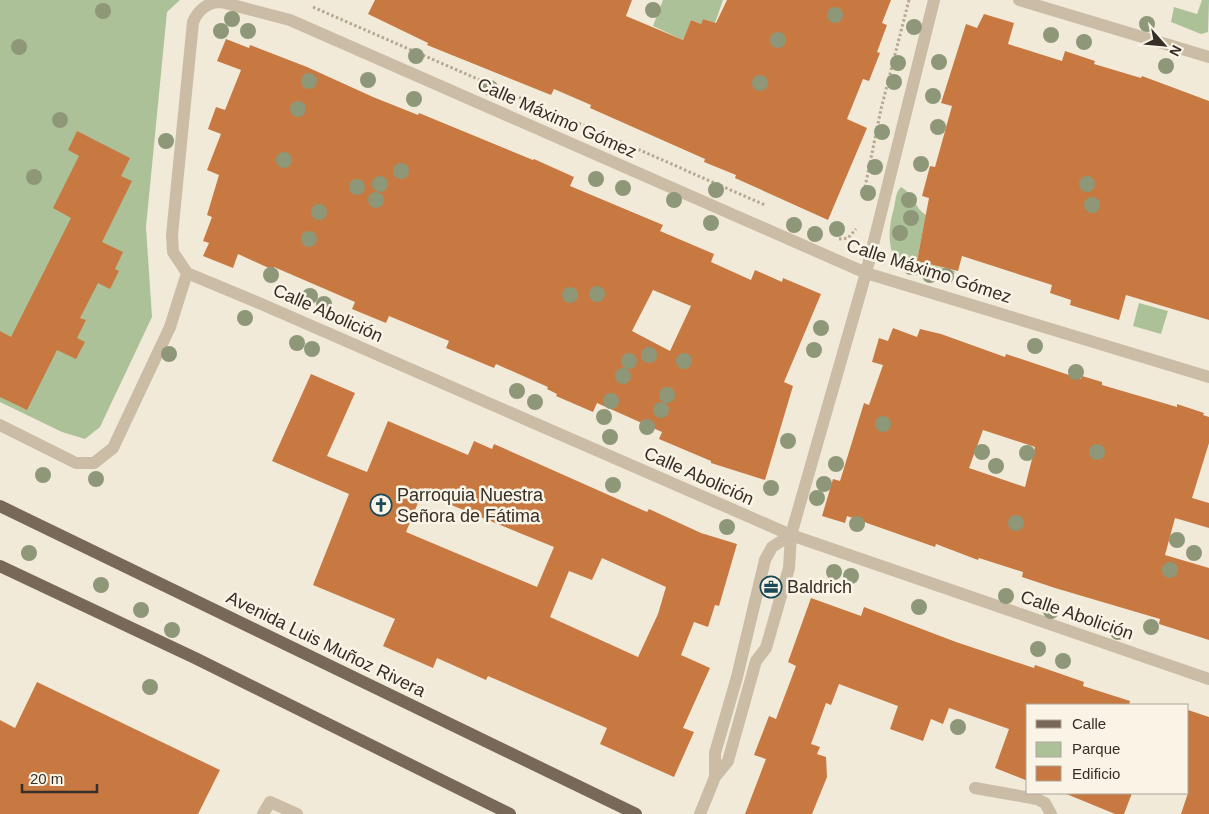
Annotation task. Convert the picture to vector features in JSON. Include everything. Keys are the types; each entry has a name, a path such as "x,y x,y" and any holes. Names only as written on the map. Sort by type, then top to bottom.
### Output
{"main road":[{"name":"Avenida Luis Muñoz Rivera","path":"0,506 636,814"},
{"path":"0,566 195,658 510,814"}],"street":[{"path":"700,814 715,777 728,761 756,661 766,648 789,568 791,535 866,273 934,0"},
{"path":"1019,0 1209,58"},
{"name":"Calle Máximo Gómez","path":"187,273 173,252 172,236 193,22 200,10 215,2 290,20 866,273 1209,377"},
{"path":"0,425 76,463 94,463 113,448 170,327 187,273"},
{"name":"Calle Abolición","path":"187,273 268,306 791,535 1209,679"},
{"path":"715,777 715,753 737,677 764,560 772,547 791,535"},
{"path":"975,788 1037,799 1045,803 1051,814"},
{"path":"264,814 270,802 298,814"}],"path":[{"path":"862,204 881,109 909,0"},
{"path":"309,6 368,29 770,208"},
{"path":"831,236 840,239 848,238 854,232 858,223"}],"green space":[{"path":"0,0 180,0 167,12 146,227 152,317 100,427 85,439 62,432 0,402"},
{"path":"663,0 723,0 715,23 703,19 701,24 691,20 683,40 653,26"},
{"path":"1202,0 1209,0 1208,32 1201,34 1171,22 1174,7 1197,14"},
{"path":"901,187 926,215 917,261 955,271 952,279 940,280 916,275 905,270 893,254 890,244 891,221 897,194"},
{"path":"1139,303 1168,311 1161,334 1133,326"}],"building":[{"path":"375,0 632,0 626,16 683,40 691,20 701,24 703,19 716,23 727,0 891,0 882,23 887,25 877,52 880,53 869,81 863,79 847,119 867,128 828,220 735,178 736,175 704,162 705,159 590,108 591,105 554,89 551,95 427,45 428,43 368,14"},
{"path":"984,14 1014,23 1008,44 1062,61 1065,51 1095,61 1094,64 1141,78 1142,76 1209,101 1209,320 1126,295 1119,320 1070,305 1071,300 1050,293 1052,285 962,256 958,271 917,261 929,198 922,196 930,166 935,167 952,106 941,103 966,24 977,28"},
{"path":"226,39 249,48 250,45 307,67 373,97 418,115 419,113 574,177 570,186 663,225 660,231 714,254 711,262 751,280 755,270 782,282 783,278 821,294 784,382 793,386 765,480 711,463 711,461 659,439 662,432 597,403 593,412 556,396 557,394 547,389 548,387 496,364 494,368 446,348 449,341 389,316 386,323 352,309 355,302 274,267 273,270 238,254 233,268 203,256 209,243 203,241 212,217 207,215 219,175 207,170 221,134 208,129 216,107 225,110 241,70 217,61","holes":["653,290 691,306 670,351 632,331"]},
{"path":"77,131 130,158 121,176 132,181 102,242 123,252 115,269 119,271 110,289 98,283 80,318 86,320 77,338 85,342 76,359 57,350 27,410 0,397 0,331 11,337 71,218 53,208 79,156 68,150"},
{"path":"893,328 917,337 920,329 941,334 1005,357 1006,354 1081,379 1082,376 1102,382 1102,385 1177,407 1177,404 1204,413 1203,415 1209,417 1209,443 1192,498 1209,503 1209,528 1175,518 1165,555 1209,568 1209,640 1159,624 1160,619 1022,577 1023,572 979,558 978,560 936,544 935,547 847,516 845,523 822,516 833,479 840,481 864,403 869,405 883,365 872,362 879,338 888,341","holes":["983,430 1035,447 1025,487 969,468"]},
{"path":"311,374 355,393 327,456 367,472 388,421 468,455 474,441 492,449 494,444 647,512 649,509 701,533 737,544 719,606 715,605 708,627 694,622 681,655 710,668 683,728 694,732 674,777 600,744 607,728 488,676 486,680 437,658 433,668 383,646 395,619 313,585 349,494 272,461","holes":["422,493 554,547 537,587 406,532","602,558 666,587 658,614 638,657 550,617 569,571 592,580"]},
{"path":"811,598 861,616 864,607 956,642 1034,668 1035,665 1084,682 1083,686 1130,701 1129,704 1026,704 1026,780 995,768 1009,729 949,708 943,724 931,719 923,741 890,729 898,706 839,684 831,705 826,703 811,744 820,747 817,754 826,757 827,777 812,814 745,814 766,759 754,755 769,716 776,719 796,666 788,662"},
{"path":"37,682 220,770 198,814 0,814 0,720 15,728"},
{"path":"1189,710 1209,717 1209,814 1181,814 1189,794"},
{"path":"1066,794 1132,794 1124,814 1115,814"}],"place":[{"name":"Parroquia Nuestra Señora de Fátima","path":"381,505"},
{"name":"Baldrich","path":"771,587"}]}
